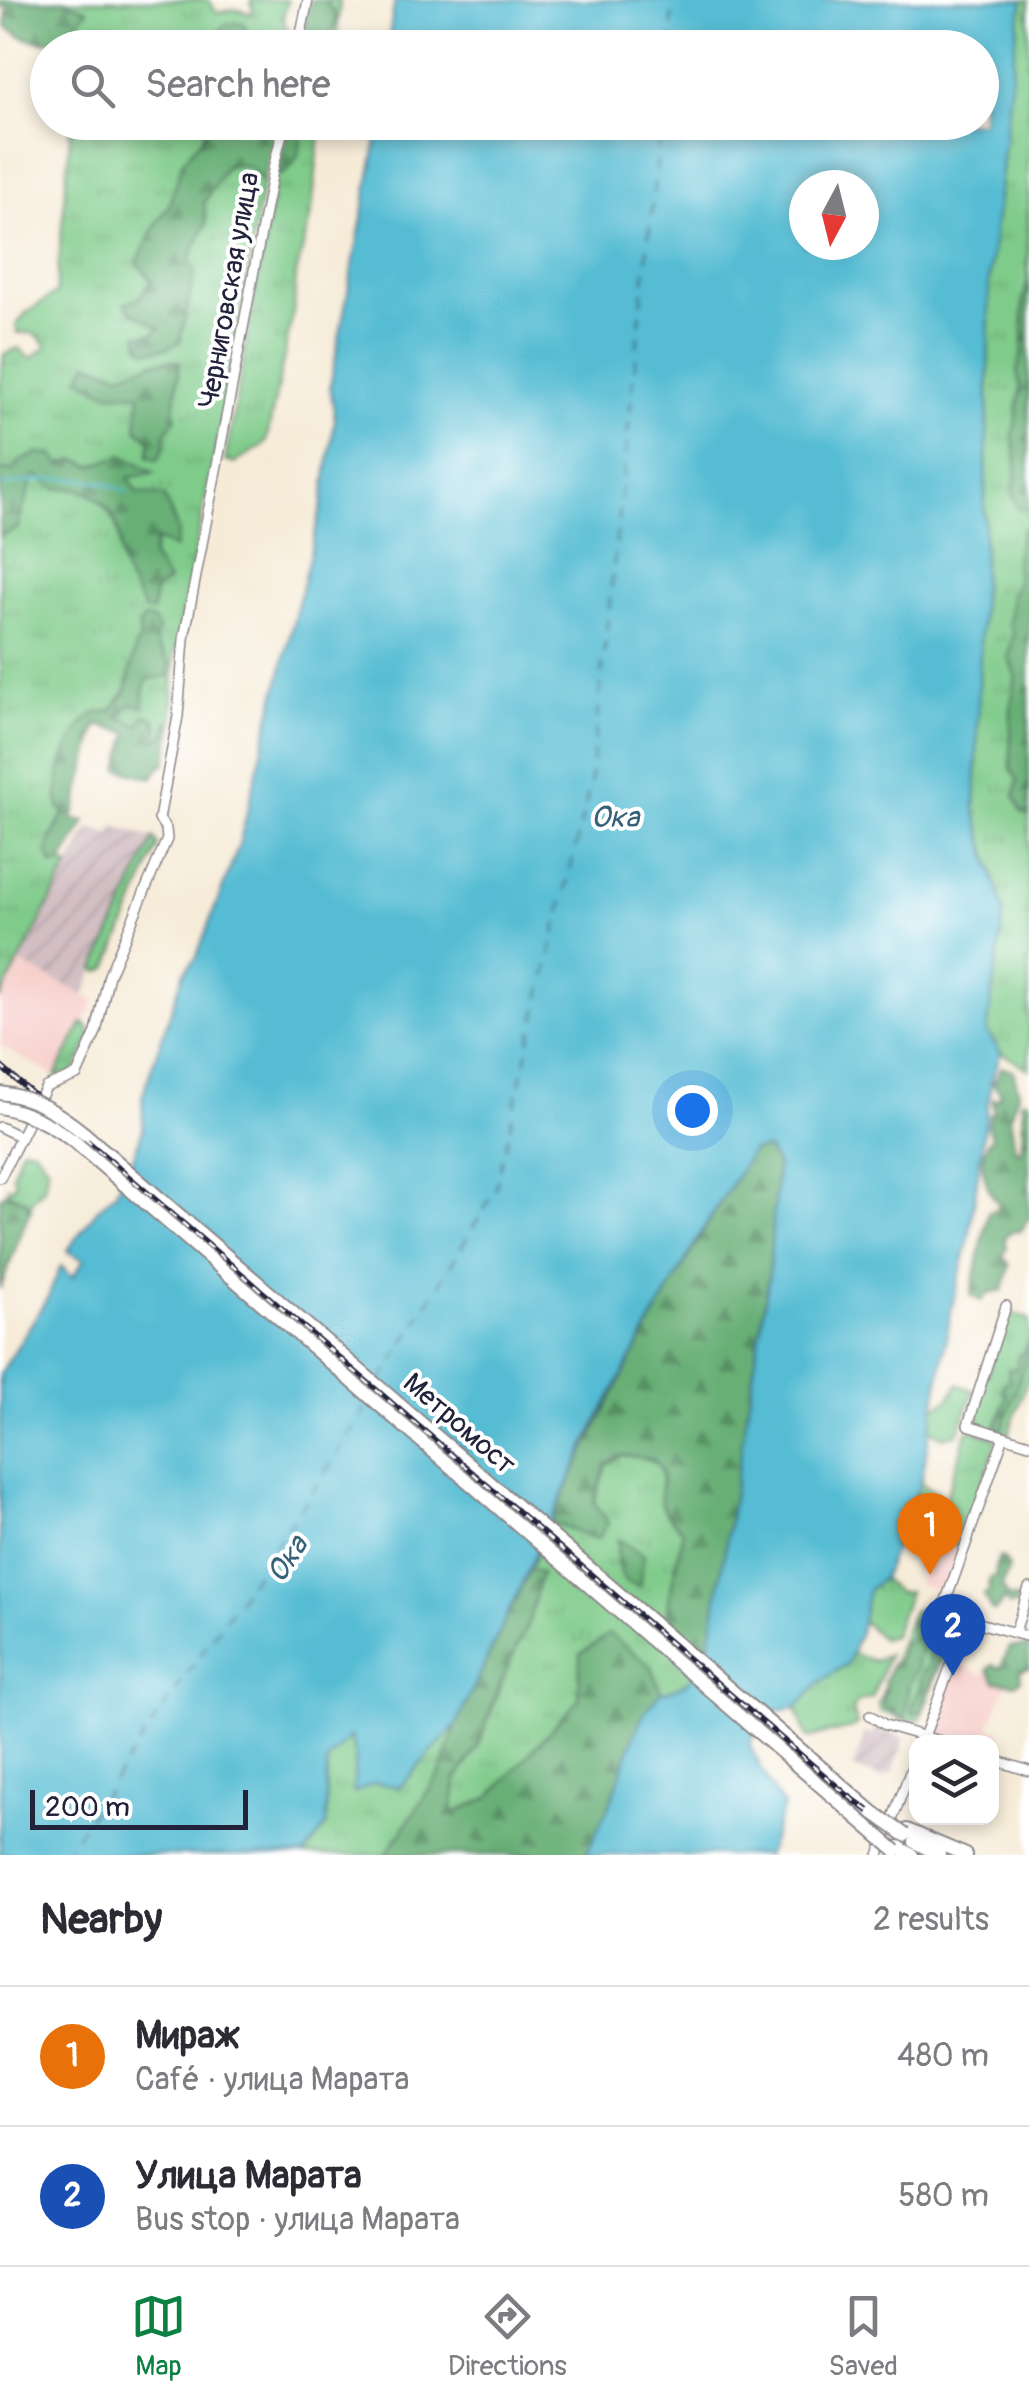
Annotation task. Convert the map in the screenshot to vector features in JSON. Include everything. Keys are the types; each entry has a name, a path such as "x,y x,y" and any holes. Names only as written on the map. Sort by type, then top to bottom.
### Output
{"main road":[{"name":"Метромост","path":"0,1093 36,1101 85,1134 870,1819"},
{"name":"Метромост","path":"0,1106 52,1124 76,1143 870,1819"},
{"path":"870,1819 912,1855"},
{"path":"870,1819 902,1844 940,1855"},
{"path":"902,1844 966,1855"}],"street":[{"path":"302,30 308,0"},
{"name":"Черниговская улица","path":"21,1138 46,1088 76,1075 96,1032 109,975 166,839 166,828 159,819 178,716 189,613 280,140"},
{"path":"0,1127 21,1138 0,1178"},
{"path":"1006,1306 968,1424 1029,1444"},
{"path":"942,1610 1004,1436"},
{"path":"1015,1632 1029,1588"},
{"path":"925,1735 968,1620 1029,1637"},
{"path":"870,1715 910,1735"},
{"path":"999,1761 1029,1772"},
{"path":"880,1855 909,1775"}],"shaded area":[{"path":"114,826 154,838 84,995 20,963 89,828 111,834"},
{"path":"20,963 95,1001 55,1076 0,1046 0,1000"},
{"path":"932,1538 959,1547 944,1592 917,1584"},
{"path":"956,1661 982,1675 985,1671 1008,1681 989,1727 1001,1732 999,1737 931,1732"},
{"path":"875,1727 905,1738 893,1772 882,1778 853,1768 865,1733 872,1736"}],"green space":[{"path":"0,0 63,0 88,10 69,30 30,30 30,40 6,27 7,6 0,8"},
{"path":"55,0 209,0 217,13 235,9 253,14 251,0 288,0 283,16 290,30 54,30"},
{"path":"311,0 329,0 327,6 334,11 336,24 333,30 303,29"},
{"path":"329,0 340,0 337,30 303,29"},
{"path":"1023,0 1029,0 1028,280 1023,301 1023,350 1017,371 1021,388 1013,436 1017,464 1013,494 1027,509 1029,505 1029,525 1022,530 1015,559 1017,579 1009,624 1014,636 1008,656 1016,677 1011,704 1011,769 1018,780 1015,796 1022,812 1029,814 1029,1069 1001,1053 987,1032 1004,912 975,810 989,279"},
{"path":"243,23 246,30 220,30 226,24"},
{"path":"70,140 200,140 183,161 169,206 138,261 152,281 131,311 161,329 153,334 167,348 189,261 206,224 204,203 226,166 248,167 263,183 174,656 173,720 165,737 158,739 157,722 140,726 119,718 148,679 170,664 139,626 140,641 126,691 111,711 96,713 83,722 59,775 65,811 52,836 52,865 69,866 0,999 0,536 17,529 33,477 38,476 56,489 85,492 107,509 119,535 131,582 152,557 156,540 174,548 178,531 164,496 137,492 128,477 152,472 61,464 0,470 0,379 4,354 19,348 30,359 47,347 36,335 18,333 16,326 25,314 56,293","holes":["180,362 173,412 176,417 165,435 165,445 138,407 141,393 108,393 89,363 121,374"]},
{"path":"200,140 274,140 263,183 248,167 226,166 204,202 206,224 189,261 195,272 180,342 146,351 138,334 153,334 160,328 131,311 125,303 138,299 152,281 137,262 169,206 183,161"},
{"path":"285,140 301,140 298,156 287,171 281,175 277,170"},
{"path":"296,140 319,140 312,211 296,275 294,307 266,443 235,463 225,461 277,170"},
{"path":"1029,183 1028,510 1018,508 1013,495 1017,464 1013,436 1021,388 1017,371 1023,350 1023,301 1028,280"},
{"path":"157,361 180,361 176,417 165,435 158,460 148,456 151,441 137,429 140,394 108,393 79,378 88,363 121,374"},
{"path":"38,453 53,455 61,464 78,460 92,466 122,455 154,472 128,478 137,492 164,496 178,531 175,548 156,540 152,557 168,581 155,591 152,612 144,610 125,572 111,514 88,493 56,489 38,476 33,477 17,529 0,536 0,470 14,471 19,462"},
{"path":"1029,525 1029,814 1022,812 1015,796 1018,780 1011,769 1011,704 1016,677 1008,656 1014,636 1009,624 1017,579 1015,559 1022,530"},
{"path":"145,618 154,620 158,630 155,642 170,664 170,676 148,679 144,707 131,704 119,717 139,725 145,715 150,716 156,724 158,739 165,737 167,723 173,721 166,763 152,778 119,769 129,733 97,725 73,820 86,821 62,863 52,865 47,850 65,811 60,809 58,786 65,757 86,720 96,713 111,711 126,692 140,641 139,626"},
{"path":"154,838 158,845 108,968 100,972 95,969"},
{"path":"83,1023 91,1037 74,1073 55,1076"},
{"path":"1002,1067 1013,1070 1019,1092 1010,1115 1015,1149 1020,1151 1021,1102 1029,1102 1029,1218 1021,1231 1011,1232 1005,1238 1007,1248 1003,1256 1010,1265 1003,1290 989,1293 982,1301 971,1295 988,1212 999,1205 986,1181 983,1162 992,1137 988,1127 994,1111 992,1099 999,1098 1001,1093 993,1084"},
{"path":"22,1147 34,1149 48,1167 44,1188 31,1202 31,1209 26,1200 6,1192 14,1187 12,1175"},
{"path":"767,1148 777,1166 769,1276 710,1643 697,1643 668,1617 683,1531 662,1506 662,1476 654,1460 623,1455 606,1465 594,1502 608,1523 598,1539 551,1522 621,1380 697,1242 752,1151"},
{"path":"0,1196 25,1200 30,1210 0,1289"},
{"path":"1014,1314 1029,1319 1029,1375 1008,1435 983,1427 976,1410 1005,1318"},
{"path":"1026,1344 1018,1384 999,1430 996,1427 1007,1395 1002,1392 1003,1384 1009,1380 1008,1369 1016,1369 1018,1355"},
{"path":"958,1384 974,1391 958,1434 942,1437 930,1429 933,1408 948,1400"},
{"path":"970,1429 997,1441 959,1547 932,1538"},
{"path":"623,1455 646,1457 660,1466 666,1513 683,1530 669,1599 697,1643 710,1643 713,1656 684,1684 661,1692 651,1666 580,1654 580,1699 490,1797 452,1815 456,1780 479,1745 540,1574 530,1569 551,1522 598,1539 594,1502 606,1465"},
{"path":"922,1478 923,1484 938,1493 928,1528 906,1523"},
{"path":"618,1539 644,1555 639,1586 625,1582 617,1564"},
{"path":"999,1557 1009,1567 1002,1586 1008,1597 1017,1599 1016,1605 1009,1606 1005,1599 995,1611 983,1595 990,1590 991,1577 996,1577"},
{"path":"530,1569 541,1573 529,1621 499,1686 479,1745 456,1780 452,1814 490,1797 579,1699 580,1654 609,1634 651,1666 661,1692 646,1710 586,1855 386,1855 441,1772 456,1725"},
{"path":"882,1579 898,1593 909,1592 893,1636 882,1639 861,1620 868,1590"},
{"path":"918,1609 950,1619 954,1627 920,1719 914,1722 881,1712 878,1705 912,1611"},
{"path":"920,1613 931,1616 934,1622 909,1684 904,1720 898,1719 884,1708 884,1683 904,1642 912,1638 911,1622"},
{"path":"948,1621 952,1627 943,1645 945,1650 935,1667 923,1710 914,1714 910,1710 922,1673 938,1643 935,1637 941,1622"},
{"path":"1029,1646 1029,1668 1020,1670 1021,1679 1016,1684 995,1681 988,1669 993,1665 1000,1668 1010,1647"},
{"path":"851,1653 873,1661 888,1654 872,1698 858,1701 853,1710 857,1725 807,1738 796,1708 820,1682 847,1664"},
{"path":"456,1725 441,1772 386,1855 304,1855 326,1826 327,1761 350,1735 355,1756 354,1792 374,1783 400,1787"}],"water":[{"name":"Ока","path":"395,0 1023,0 989,279 975,810 1004,912 987,1032 1001,1053 991,1082 969,1238 951,1311 922,1478 906,1523 882,1579 868,1590 860,1632 847,1664 820,1682 796,1708 771,1712 758,1722 750,1746 784,1805 767,1855 586,1855 646,1710 661,1692 684,1684 713,1656 710,1643 769,1276 777,1166 767,1148 752,1151 699,1236 598,1419 456,1725 400,1787 374,1783 354,1793 355,1756 350,1736 327,1761 326,1826 304,1855 0,1855 0,1374 48,1297 61,1266 73,1277 84,1260 67,1251 96,1211 115,1193 133,1158 143,1129 142,1096 184,972 196,958 239,845 322,504 335,419 330,386 377,140 999,140 999,30 390,30"}],"waterway":[{"path":"3,486 82,479 127,492"}],"ferry route":[{"path":"671,30 674,0"},
{"path":"382,1380 495,1191 590,785 659,140"},
{"path":"63,1855 368,1404"}],"railway":[{"path":"0,1066 847,1795 903,1836"}],"place":[{"name":"Мираж","path":"930,1575"},
{"name":"Улица Марата","path":"953,1676"}]}
